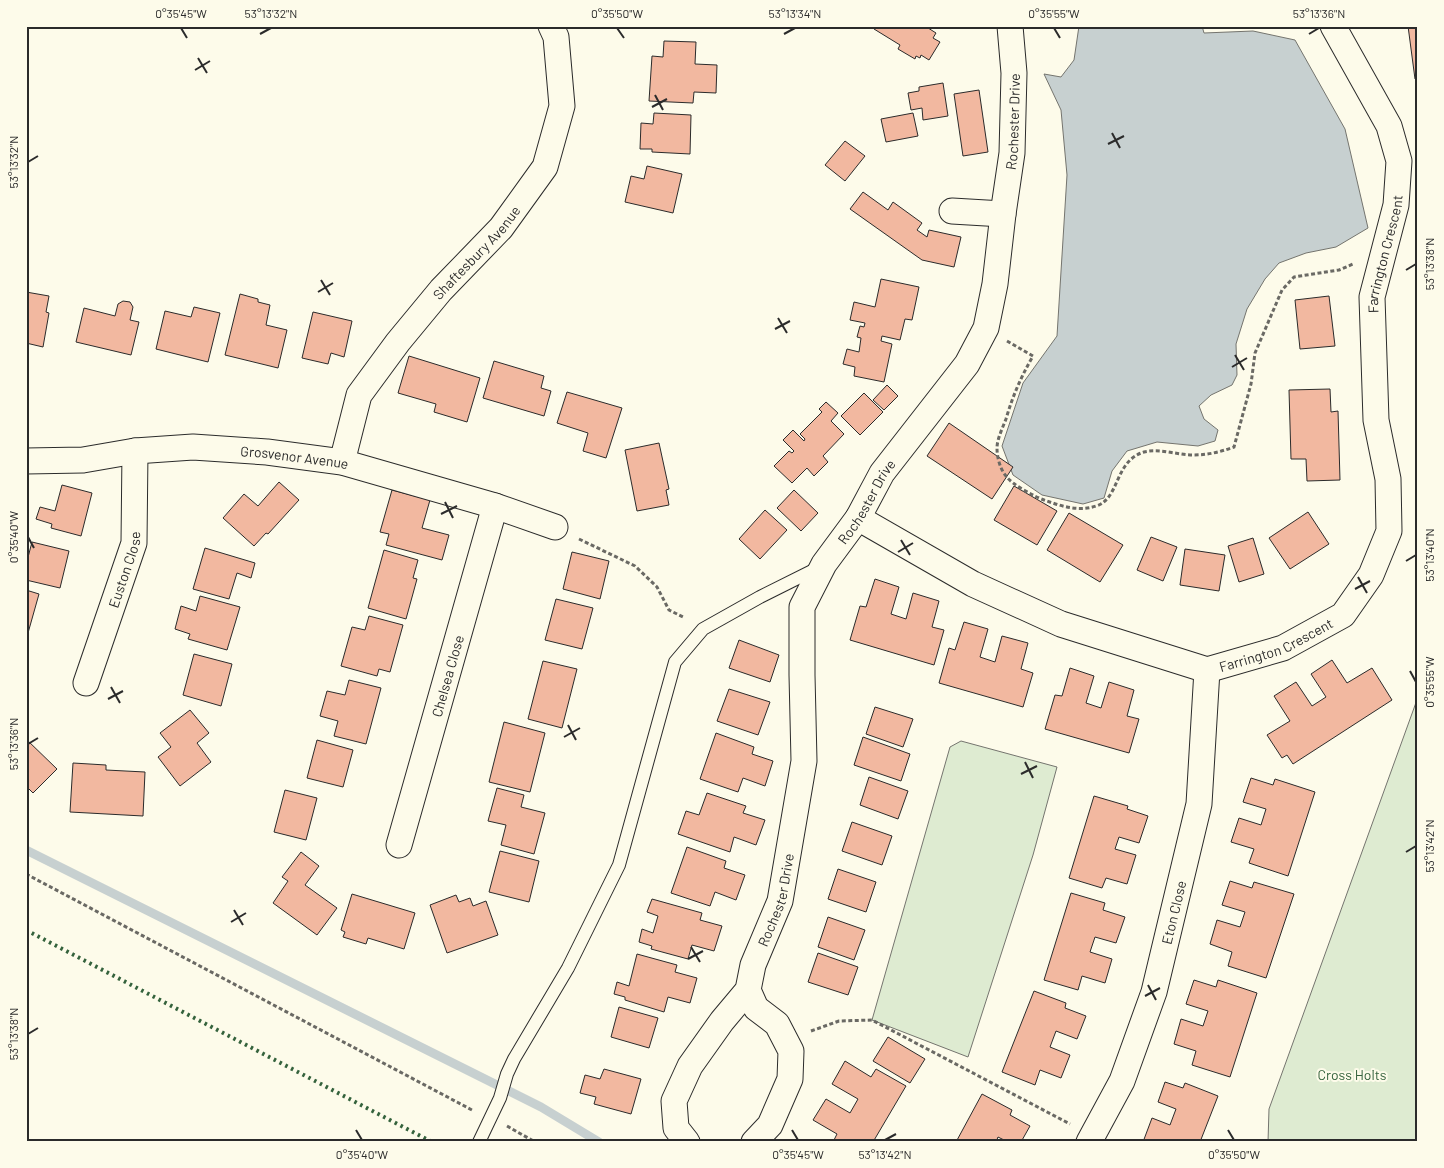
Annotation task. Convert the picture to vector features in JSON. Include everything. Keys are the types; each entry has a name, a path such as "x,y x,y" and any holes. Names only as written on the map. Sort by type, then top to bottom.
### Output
{"street":[{"name":"Shaftesbury Avenue","path":"342,462 359,395 398,342 441,290 501,228 544,167 562,106 556,38 551,26"},
{"name":"Rochester Drive","path":"687,1142 676,1128 674,1101 690,1066 722,1021 748,990 753,965 780,901 804,761 802,607 824,564 858,518 882,473 967,364 986,328 996,284 1003,214 1012,153 1014,73 1010,26"},
{"name":"Farrington Crescent","path":"858,518 973,584 1061,624 1206,670 1283,648 1343,615 1371,576 1389,531 1388,479 1376,420 1372,297 1409,157 1389,126 1333,26"},
{"path":"952,211 1003,214"},
{"name":"Grosvenor Avenue","path":"26,461 83,460 135,451 202,448 267,452 342,462 495,506 555,527"},
{"name":"Euston Close","path":"86,683 134,543 135,451"},
{"name":"Chelsea Close","path":"399,844 495,506"},
{"name":"Eton Close","path":"1091,1139 1122,1080 1156,982 1199,804 1206,670"},
{"path":"748,990 756,1008 777,1024 790,1051 790,1080 770,1125 754,1142"}],"lane":[{"path":"479,1142 500,1098 507,1074 514,1059 568,968 619,865 675,662 702,629 824,564"}],"path":[{"path":"986,328 1033,356 1018,383 997,447 1000,464 1006,478 1036,497 1054,503 1076,509 1095,507 1106,502 1117,478 1135,456 1154,451 1193,455 1215,454 1234,447 1251,384 1255,353 1282,290 1294,277 1338,270 1384,253"},
{"path":"555,527 634,566 657,587 669,610 702,629"},
{"path":"26,874 535,1142"},
{"path":"785,1041 839,1020 872,1020 1091,1139"}],"green space":[{"name":"Cross Holts","path":"1418,697 1418,1142 1268,1142 1269,1109"},
{"path":"961,741 1057,767 1033,855 968,1057 872,1020 950,747"}],"shaded area":[{"path":"1079,26 1202,26 1204,33 1253,31 1295,40 1345,129 1368,228 1336,247 1306,253 1279,263 1265,279 1247,309 1236,344 1237,375 1232,385 1211,395 1199,406 1204,419 1218,430 1215,441 1198,446 1157,442 1127,451 1112,471 1104,498 1083,504 1042,495 1013,475 1002,446 1023,383 1057,336 1067,175 1061,110 1044,74 1061,77 1074,60"}],"building":[{"path":"876,26 925,26 936,33 933,38 940,42 929,60 921,55 920,58 916,56 915,59 898,49 900,45 874,29"},
{"path":"1408,26 1418,26 1418,79 1415,79"},
{"path":"664,41 696,42 695,64 717,65 716,93 694,92 693,103 649,101 652,56 663,57"},
{"path":"943,83 948,116 923,120 922,108 911,110 908,93 919,91 919,87"},
{"path":"979,90 988,152 963,156 954,94"},
{"path":"654,113 691,115 690,154 652,152 652,149 640,149 641,123 653,124"},
{"path":"913,113 918,136 886,142 881,119"},
{"path":"845,141 865,156 845,181 825,165"},
{"path":"647,166 682,174 673,213 625,202 631,176 644,179"},
{"path":"863,192 888,210 893,202 922,223 917,230 927,237 929,230 961,237 954,267 922,260 850,209"},
{"path":"881,279 919,287 912,320 905,319 900,340 882,336 881,341 892,344 884,382 854,376 855,367 843,364 847,349 859,352 861,338 857,337 860,326 864,327 865,323 850,320 854,302 875,307"},
{"path":"26,292 49,296 46,312 49,313 43,347 26,343"},
{"path":"240,294 258,299 258,302 270,305 266,325 287,330 278,368 225,355"},
{"path":"1329,296 1335,346 1300,349 1295,300"},
{"path":"123,301 130,302 133,307 130,320 139,322 131,355 76,342 84,308 115,316 118,304"},
{"path":"194,307 220,313 208,362 156,349 165,311 191,317"},
{"path":"313,312 352,321 344,357 331,353 328,364 302,358"},
{"path":"409,356 480,378 467,422 434,412 436,404 398,393"},
{"path":"494,361 544,376 541,388 551,391 544,416 483,398"},
{"path":"887,385 898,396 884,410 873,400"},
{"path":"1330,389 1331,412 1338,411 1340,480 1307,481 1306,459 1291,459 1289,390"},
{"path":"567,392 622,408 606,458 583,451 588,433 557,423"},
{"path":"864,393 883,412 860,435 841,416"},
{"path":"826,402 838,413 831,421 844,434 823,456 828,462 814,476 807,468 792,483 774,466 789,451 792,453 794,451 783,440 793,430 804,441 805,439 800,434 822,412 819,409"},
{"path":"949,423 1013,467 992,499 927,456"},
{"path":"659,443 669,489 666,490 669,505 637,511 625,450"},
{"path":"279,482 299,500 268,534 266,533 254,546 223,518 244,494 258,506"},
{"path":"62,485 92,493 81,536 51,528 52,524 36,519 40,507 55,511"},
{"path":"1014,486 1057,511 1037,545 994,520"},
{"path":"392,490 430,500 422,528 449,535 442,560 386,545 389,534 380,532"},
{"path":"794,490 818,513 801,531 777,508"},
{"path":"765,510 787,530 760,559 739,539"},
{"path":"1308,512 1329,544 1290,569 1269,538"},
{"path":"1069,513 1123,545 1100,582 1047,550"},
{"path":"1151,537 1177,547 1163,581 1137,570"},
{"path":"1253,538 1264,574 1239,582 1228,546"},
{"path":"32,542 69,551 60,588 26,580 26,565"},
{"path":"205,548 255,563 251,578 237,573 229,599 193,589"},
{"path":"1185,549 1225,555 1219,591 1180,585"},
{"path":"384,550 418,560 413,578 417,579 406,619 368,608"},
{"path":"572,552 609,561 600,599 563,589"},
{"path":"875,579 899,587 891,614 906,619 913,593 939,601 932,627 944,630 934,665 850,640 860,606 866,607"},
{"path":"26,590 39,594 28,633 26,632"},
{"path":"200,596 240,607 227,650 188,639 190,634 175,629 181,606 196,611"},
{"path":"556,599 593,608 582,649 545,640"},
{"path":"369,616 403,625 390,672 379,669 377,676 341,666 352,627 365,630"},
{"path":"964,622 988,629 980,657 995,662 1002,636 1028,643 1021,669 1033,673 1023,707 939,683 949,648 955,650"},
{"path":"739,640 779,655 770,682 729,668"},
{"path":"194,654 232,664 221,706 183,695"},
{"path":"1332,660 1347,683 1372,668 1392,700 1293,764 1287,755 1282,758 1267,735 1290,721 1274,696 1296,682 1312,706 1326,697 1311,674"},
{"path":"543,661 577,669 562,728 528,719"},
{"path":"1070,668 1094,676 1086,703 1101,708 1109,682 1134,690 1127,716 1139,719 1129,753 1045,729 1055,695 1062,696"},
{"path":"349,680 381,688 366,744 334,736 338,721 320,716 327,691 345,695"},
{"path":"729,689 770,702 758,735 717,721"},
{"path":"875,707 913,719 903,747 866,734"},
{"path":"190,710 209,733 197,743 211,762 180,786 158,757 171,747 160,733"},
{"path":"504,722 545,733 530,792 489,782"},
{"path":"716,733 754,747 752,754 773,761 765,786 743,778 738,792 700,779"},
{"path":"863,737 910,754 901,781 854,765"},
{"path":"26,739 57,769 33,793 26,786"},
{"path":"317,740 353,750 343,787 307,778"},
{"path":"73,763 106,765 106,770 145,772 143,816 70,812"},
{"path":"869,777 908,791 898,819 860,805"},
{"path":"1251,778 1273,785 1275,779 1315,792 1288,876 1249,863 1254,849 1231,842 1239,818 1261,825 1266,809 1243,802"},
{"path":"497,788 524,795 521,807 545,813 534,854 501,845 506,825 488,821"},
{"path":"285,790 317,798 306,840 274,832"},
{"path":"707,793 746,806 743,813 765,820 756,845 734,837 730,852 678,834 686,811 699,815"},
{"path":"1094,796 1128,806 1127,809 1148,816 1139,843 1119,837 1115,849 1136,855 1127,884 1106,878 1102,888 1069,878"},
{"path":"852,822 892,836 882,865 842,851"},
{"path":"687,847 726,861 724,868 745,875 736,900 715,892 710,906 671,893"},
{"path":"500,851 539,861 529,902 489,892"},
{"path":"301,852 319,866 305,885 337,908 317,935 273,903 288,881 282,877"},
{"path":"838,869 876,882 866,912 828,899"},
{"path":"1230,881 1252,888 1254,882 1294,894 1266,978 1228,966 1232,952 1210,944 1217,920 1240,927 1245,912 1222,905"},
{"path":"1071,893 1105,903 1103,910 1125,917 1116,943 1095,937 1090,952 1112,959 1105,983 1082,976 1078,990 1044,980"},
{"path":"352,894 415,913 404,949 368,938 366,944 343,937 345,932 341,930"},
{"path":"456,895 459,902 470,898 473,906 486,901 498,935 447,953 430,905"},
{"path":"652,899 702,913 700,920 722,926 714,951 692,945 688,959 651,949 652,946 639,942 642,929 653,933 658,916 647,912"},
{"path":"828,917 865,930 854,960 818,947"},
{"path":"818,953 858,967 848,995 808,982"},
{"path":"637,954 677,965 675,972 697,978 690,1003 668,997 664,1012 625,1000 625,997 614,994 617,982 629,986"},
{"path":"1194,980 1216,987 1218,980 1257,993 1230,1077 1192,1065 1196,1051 1174,1044 1181,1019 1203,1026 1208,1011 1186,1004"},
{"path":"1034,991 1066,1003 1065,1008 1086,1016 1077,1039 1056,1031 1050,1047 1070,1055 1061,1078 1040,1070 1035,1085 1002,1072"},
{"path":"619,1007 658,1018 649,1048 611,1037"},
{"path":"888,1037 925,1059 910,1083 873,1061"},
{"path":"845,1061 871,1077 876,1069 906,1086 873,1142 833,1142 837,1134 813,1120 826,1099 850,1113 858,1099 832,1084"},
{"path":"604,1069 641,1079 631,1114 594,1104 596,1097 580,1093 585,1075 600,1079"},
{"path":"1165,1082 1183,1088 1185,1083 1218,1096 1200,1142 1143,1142 1152,1118 1170,1125 1176,1109 1158,1102"},
{"path":"982,1094 1012,1110 1010,1115 1030,1126 1021,1142 1008,1142 998,1137 996,1142 956,1142"}],"waterway":[{"path":"26,850 541,1107 599,1142"}],"hedge":[{"path":"26,930 432,1142"}]}
